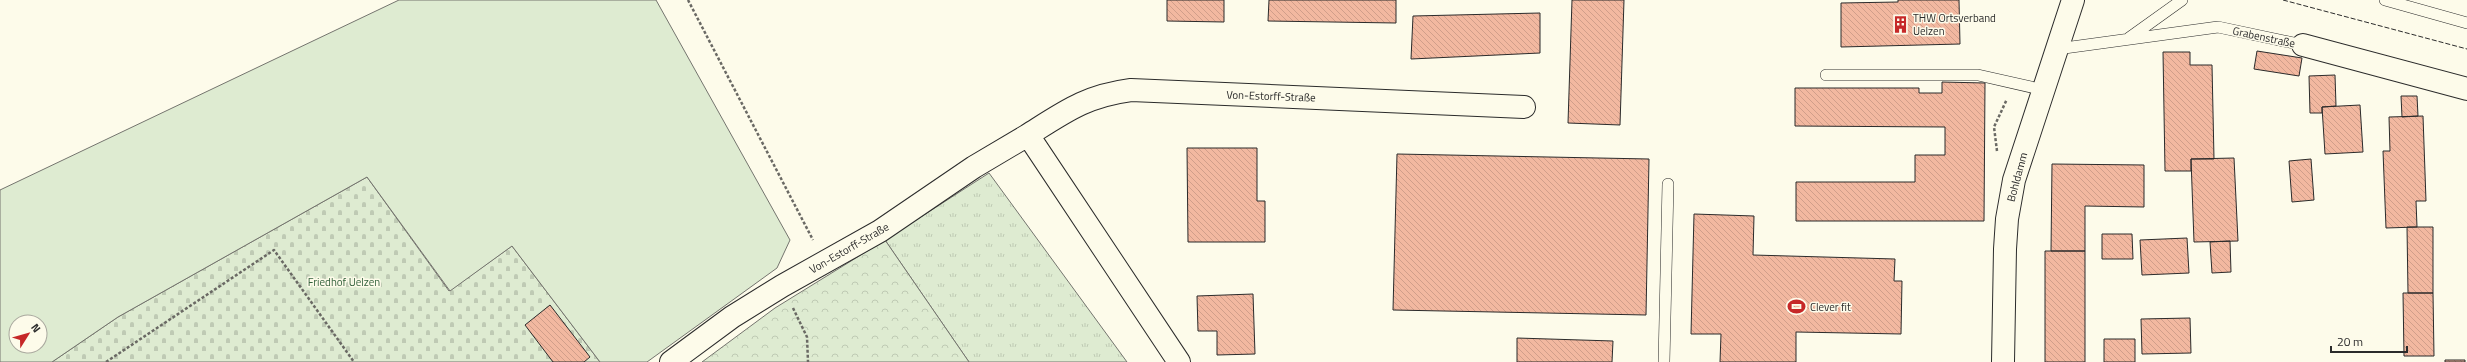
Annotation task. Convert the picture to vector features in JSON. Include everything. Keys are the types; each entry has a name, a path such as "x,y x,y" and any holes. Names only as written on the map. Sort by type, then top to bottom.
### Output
{"street":[{"name":"Bohldamm","path":"2003,362 2007,219 2014,180 2073,0"},
{"name":"Grabenstraße","path":"2303,45 2467,89"},
{"name":"Von-Estorff-Straße","path":"671,362 732,317 782,286 880,231 974,167 1028,135 1072,106 1103,94 1131,90 1524,106"},
{"path":"1028,135 1179,362"}],"lane":[{"path":"2127,40 2182,0"},
{"path":"2385,0 2467,23"},
{"name":"Grabenstraße","path":"2057,49 2218,27 2303,45"},
{"path":"1826,74 1978,75 2044,90"},
{"path":"1664,362 1668,184"}],"path":[{"path":"688,0 824,262"},
{"path":"106,362 274,250 354,362"},
{"path":"782,286 807,337 808,362"}],"green space":[{"path":"399,0 656,0 790,240 777,268 647,362 600,362 512,246 450,291 367,177 118,317 52,362 0,362 0,190"},
{"path":"989,173 1127,362 969,362 885,240"},
{"name":"Friedhof Uelzen","path":"367,177 449,291 512,246 600,362 52,362 118,317"},
{"path":"885,240 969,362 702,362 775,308"}],"building":[{"path":"1167,0 1224,0 1224,22 1167,21"},
{"path":"1269,0 1396,0 1396,23 1268,21"},
{"path":"1572,0 1624,0 1620,125 1568,123"},
{"name":"THW Ortsverband Uelzen","path":"1898,0 1959,0 1960,44 1841,47 1841,3 1898,2"},
{"path":"1540,13 1540,53 1411,59 1413,16"},
{"path":"2257,51 2302,58 2299,76 2254,69"},
{"path":"2163,52 2190,52 2190,65 2212,65 2214,159 2191,159 2191,171 2165,171"},
{"path":"2335,75 2336,106 2322,107 2322,113 2310,113 2309,76"},
{"path":"1942,82 1985,83 1984,221 1796,221 1796,182 1915,182 1915,155 1945,155 1945,127 1795,126 1795,88 1919,88 1919,93 1942,93"},
{"path":"2401,96 2417,96 2418,116 2402,117"},
{"path":"2360,105 2363,152 2325,154 2322,107"},
{"path":"2423,116 2426,201 2416,201 2417,227 2386,228 2383,151 2390,151 2389,117"},
{"path":"1187,148 1257,148 1257,201 1265,201 1265,242 1188,242"},
{"path":"1397,154 1649,159 1646,315 1393,310"},
{"path":"2234,158 2238,241 2194,242 2191,159"},
{"path":"2311,159 2314,200 2292,202 2289,161"},
{"path":"2052,164 2144,165 2144,207 2085,206 2085,251 2051,251"},
{"name":"Clever fit","path":"1694,214 1754,216 1753,255 1895,259 1894,281 1902,281 1901,334 1796,332 1796,362 1720,362 1721,334 1691,334"},
{"path":"2407,227 2433,227 2433,293 2408,293"},
{"path":"2102,234 2132,234 2133,259 2102,259"},
{"path":"2187,238 2189,273 2142,275 2140,240"},
{"path":"2230,241 2231,272 2212,273 2210,242"},
{"path":"2045,251 2085,251 2085,362 2045,362"},
{"path":"2403,293 2433,293 2434,356 2404,356"},
{"path":"1253,294 1255,354 1217,355 1217,331 1198,331 1197,296"},
{"path":"550,305 590,357 584,362 553,362 525,325"},
{"path":"2190,318 2191,353 2142,354 2141,319"},
{"path":"1517,338 1613,341 1612,362 1517,362"},
{"path":"2104,339 2135,339 2135,362 2104,362"},
{"path":"2445,360 2465,360 2465,362 2445,362"}],"fence":[{"path":"2283,0 2467,49"}],"place":[{"name":"THW Ortsverband Uelzen","path":"1900,24"},
{"name":"Clever fit","path":"1797,307"}]}
